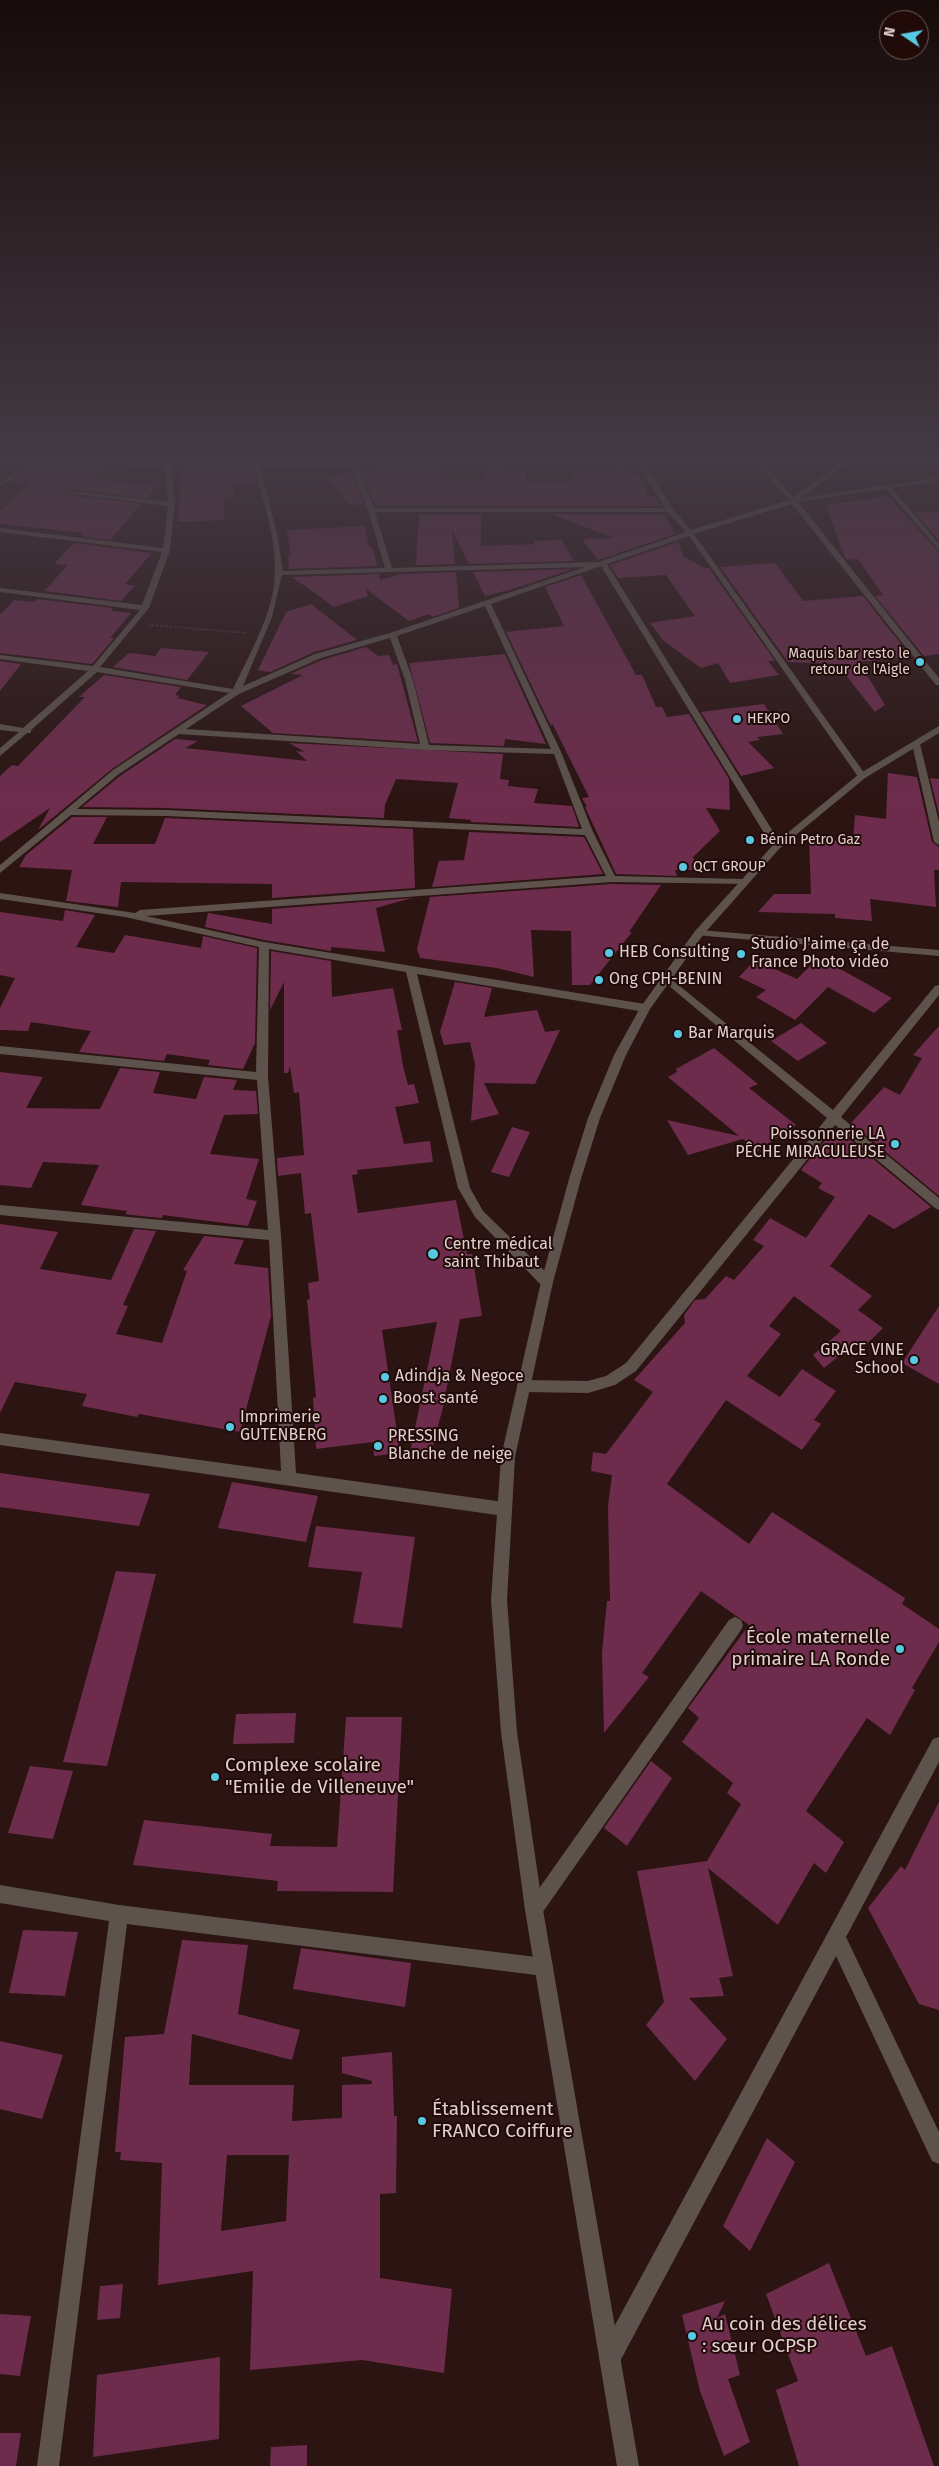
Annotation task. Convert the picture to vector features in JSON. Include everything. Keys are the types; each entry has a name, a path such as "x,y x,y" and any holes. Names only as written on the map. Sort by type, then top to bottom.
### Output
{"street":[{"path":"0,753 28,731 95,669 145,608 157,576"},
{"path":"236,692 273,601 278,576"},
{"path":"0,870 116,772 236,692 318,656 393,635 567,576"},
{"path":"610,576 777,846"},
{"path":"720,576 862,776"},
{"path":"853,576 939,683"},
{"path":"0,590 145,608"},
{"path":"487,603 557,752 588,832 612,879"},
{"path":"393,635 409,680 425,747"},
{"path":"0,657 95,669 236,692"},
{"path":"0,727 28,731"},
{"path":"628,2466 534,1910 509,1732 499,1600 508,1457 547,1282 575,1178 594,1118 620,1055 645,1008 699,933 777,846 862,776 939,729"},
{"path":"178,732 425,747 557,752"},
{"path":"916,744 939,842"},
{"path":"67,812 166,813 588,832"},
{"path":"125,914 612,879 744,882"},
{"path":"0,896 125,914 264,944 645,1008"},
{"path":"699,933 939,954"},
{"path":"264,944 262,1078 275,1236 289,1479"},
{"path":"411,970 464,1188 479,1214 547,1282"},
{"path":"666,978 939,1205"},
{"path":"524,1386 588,1388 610,1381 631,1367 939,988"},
{"path":"0,1050 262,1078"},
{"path":"0,1210 275,1236"},
{"path":"0,1438 504,1509"},
{"path":"534,1910 735,1625"},
{"path":"610,2359 939,1745"},
{"path":"0,1894 119,1914 544,1967"},
{"path":"48,2466 119,1914"},
{"path":"836,1936 939,2154"}],"path":[{"path":"132,623 260,635"}],"building":[{"path":"58,576 132,576 125,584 135,586 121,601 44,591"},
{"path":"379,576 380,580 394,576 456,576 459,608 433,617 429,614 409,621 365,588 368,596 334,607 292,577"},
{"path":"475,576 552,576 516,588 485,596"},
{"path":"582,576 636,675 642,675 656,707 662,707 667,717 689,714 729,779 730,810 706,808 720,831 693,857 697,870 675,870 677,876 616,874 585,807 587,807 582,798 589,797 552,723 551,726 506,632 564,626 545,587"},
{"path":"617,576 649,576 618,578"},
{"path":"667,576 715,576 775,661 768,661 779,675 730,683 718,663 701,668 664,641 650,623 695,616"},
{"path":"726,576 785,576 803,601 863,596 911,657 859,662 885,705 875,712 837,664 788,662"},
{"path":"870,576 939,576 939,654 924,656 875,596 883,595"},
{"path":"37,599 113,608 111,611 131,613 110,638 114,638 92,664 0,653 0,615 14,600 34,602"},
{"path":"311,604 357,640 314,652 270,672 258,670 286,612"},
{"path":"366,647 378,656 389,655 393,665 397,664 418,742 273,733 241,706 303,675 290,674 322,660"},
{"path":"161,648 209,652 187,680 113,667 129,653 155,656"},
{"path":"505,654 546,744 505,739 504,746 430,743 409,663"},
{"path":"0,661 21,664 0,691"},
{"path":"104,675 181,687 175,695 180,696 177,698 207,705 112,769 38,830 50,808 0,842 0,776 12,765 18,766 85,697 79,697"},
{"path":"764,704 783,734 757,737 760,740 748,742 774,768 741,776 701,712"},
{"path":"175,739 198,741 185,748 307,761 296,751 305,752 289,743 503,754 500,779 509,780 508,786 538,789 534,803 572,806 579,827 471,822 471,820 449,818 458,783 396,779 385,805 384,818 166,808 82,807 120,776"},
{"path":"888,773 917,777 932,842 939,847 939,870 934,870 936,907 870,899 872,921 835,918 835,914 758,912 774,894 811,894 809,838 853,842 855,815 886,819"},
{"path":"930,778 939,779 939,814"},
{"path":"72,817 107,817 93,844 155,844 165,818 413,829 415,888 272,898 272,884 121,882 118,907 66,901 72,870 19,867 26,855"},
{"path":"469,832 584,837 603,874 432,887 439,861 464,860"},
{"path":"612,884 661,885 629,932 632,932 590,985 572,985 571,931 531,930 534,977 497,968 420,958 417,949 430,897"},
{"path":"412,898 376,908 385,952 331,947 331,951 264,940 205,927 208,913 272,924 272,909"},
{"path":"65,910 95,915 76,947 114,953 125,935 201,948 203,936 257,948 255,1043 243,1069 208,1065 210,1060 167,1054 164,1061 79,1052 91,1031 31,1022 28,1031 0,1030 0,1008 15,978 0,975 0,912 63,921"},
{"path":"271,951 331,961 332,997 393,988 402,1030 397,1030 403,1066 408,1085 414,1084 419,1103 395,1107 404,1144 430,1141 433,1162 357,1170 358,1174 352,1175 358,1213 456,1200 467,1254 472,1254 482,1316 460,1319 443,1407 429,1461 409,1457 437,1322 382,1330 400,1453 374,1456 373,1442 316,1449 313,1398 316,1397 307,1300 310,1299 308,1283 319,1281 311,1213 305,1214 301,1173 278,1176 277,1158 304,1155 299,1092 294,1093 290,1066 288,1073 284,1073 284,982 270,1010"},
{"path":"817,959 844,971 892,998 874,1013 828,987 795,1020 756,997 766,990 739,977 755,960 797,979"},
{"path":"455,982 492,988 484,1017 537,1010 545,1032 560,1030 535,1084 484,1083 499,1114 471,1121 475,1064 470,1042 444,1045 440,1032"},
{"path":"801,1023 827,1043 798,1061 771,1041"},
{"path":"939,1026 939,1196 851,1123 884,1087 900,1095 922,1058 913,1055"},
{"path":"714,1048 758,1084 749,1088 796,1125 757,1151 743,1139 688,1155 667,1120 739,1136 668,1077 677,1072 676,1069"},
{"path":"120,1068 160,1072 153,1093 196,1099 204,1077 237,1080 233,1090 256,1091 258,1114 224,1115 210,1154 259,1159 246,1199 257,1201 248,1226 163,1215 162,1218 140,1216 125,1214 127,1211 81,1205 99,1165 43,1162 31,1188 0,1185 0,1072 43,1077 26,1108 100,1109"},
{"path":"512,1127 530,1132 509,1177 491,1172"},
{"path":"842,1133 931,1207 894,1229 869,1214 830,1266 872,1296 858,1310 883,1328 864,1347 856,1342 824,1368 813,1355 841,1331 794,1296 769,1326 781,1334 747,1376 780,1397 802,1369 836,1391 814,1420 821,1424 802,1450 726,1400 667,1484 749,1544 772,1512 905,1598 902,1604 939,1629 939,1642 912,1688 915,1690 890,1735 867,1718 806,1811 844,1842 826,1873 814,1863 778,1925 708,1868 733,1976 719,1978 724,1996 689,1998 727,2039 695,2081 646,2025 664,2002 637,1871 707,1861 741,1804 727,1793 733,1783 682,1742 699,1718 688,1708 749,1625 701,1591 642,1673 649,1677 604,1733 602,1653 607,1601 610,1601 608,1506 612,1475 591,1471 593,1452 606,1454 653,1392 634,1380 685,1323 684,1315 695,1300 705,1299 726,1276 734,1280 764,1246 753,1240 770,1218 806,1238 835,1197 818,1188 822,1183 801,1170 830,1134 838,1138"},
{"path":"0,1224 58,1232 40,1269 111,1280 134,1229 156,1231 123,1305 128,1306 116,1334 162,1343 187,1271 183,1270 204,1236 244,1240 234,1264 268,1268 271,1316 240,1432 139,1414 137,1417 82,1406 87,1394 15,1382 0,1413"},
{"path":"939,1306 939,1384 902,1363"},
{"path":"0,1473 150,1494 139,1526 0,1507"},
{"path":"232,1482 318,1496 306,1542 218,1528"},
{"path":"316,1526 415,1537 402,1628 353,1623 362,1572 308,1567"},
{"path":"116,1571 156,1574 107,1766 63,1762"},
{"path":"296,1713 294,1743 233,1744 236,1714"},
{"path":"346,1717 402,1717 393,1892 277,1891 278,1881 133,1865 144,1820 272,1834 270,1846 337,1847"},
{"path":"651,1761 672,1778 627,1846 604,1828"},
{"path":"30,1766 73,1771 53,1839 8,1833"},
{"path":"939,1802 939,2010 919,2004 868,1908 901,1866 905,1870"},
{"path":"23,1930 78,1932 65,1996 9,1993"},
{"path":"182,1940 248,1945 238,2014 300,2030 292,2060 192,2034 189,2085 294,2085 292,2121 342,2118 342,2085 372,2084 372,2081 342,2073 342,2057 392,2052 394,2116 397,2116 396,2193 380,2194 380,2278 452,2289 444,2373 362,2360 250,2370 253,2271 158,2285 162,2163 120,2160 121,2152 115,2152 125,2037 164,2034","holes":["227,2155 289,2155 286,2221 221,2231"]},
{"path":"301,1948 411,1963 405,2007 293,1989"},
{"path":"0,2041 63,2055 42,2119 0,2109"},
{"path":"767,2138 795,2162 750,2251 723,2226"},
{"path":"829,2263 866,2356 892,2346 934,2466 799,2466 776,2390 798,2381 766,2294"},
{"path":"123,2284 120,2318 97,2320 100,2286"},
{"path":"725,2301 717,2318 725,2314 740,2375 728,2379 750,2442 724,2456 700,2391 682,2315"},
{"path":"0,2314 31,2316 20,2376 0,2374"},
{"path":"220,2357 219,2439 93,2457 97,2375"},
{"path":"0,2433 21,2433 16,2466 0,2466"},
{"path":"307,2445 307,2466 270,2466 271,2447"}],"place":[{"name":"Maquis bar resto le retour de l'Aigle","path":"920,662"},
{"name":"HEKPO","path":"737,719"},
{"name":"Bénin Petro Gaz","path":"750,840"},
{"name":"QCT GROUP","path":"683,867"},
{"name":"HEB Consulting","path":"609,953"},
{"name":"Studio J'aime ça de France Photo vidéo","path":"741,954"},
{"name":"Ong CPH-BENIN","path":"599,980"},
{"name":"Bar Marquis","path":"678,1034"},
{"name":"Poissonnerie LA PÊCHE MIRACULEUSE","path":"895,1144"},
{"name":"Centre médical saint Thibaut","path":"433,1254"},
{"name":"GRACE VINE School","path":"914,1360"},
{"name":"Adindja & Negoce","path":"385,1377"},
{"name":"Boost santé","path":"383,1399"},
{"name":"Imprimerie GUTENBERG","path":"230,1427"},
{"name":"PRESSING Blanche de neige","path":"378,1446"},
{"name":"École maternelle primaire LA Ronde","path":"900,1649"},
{"name":"Complexe scolaire \"Emilie de Villeneuve\"","path":"215,1777"},
{"name":"Établissement FRANCO Coiffure","path":"422,2121"},
{"name":"Au coin des délices : sœur OCPSP","path":"692,2336"}]}
